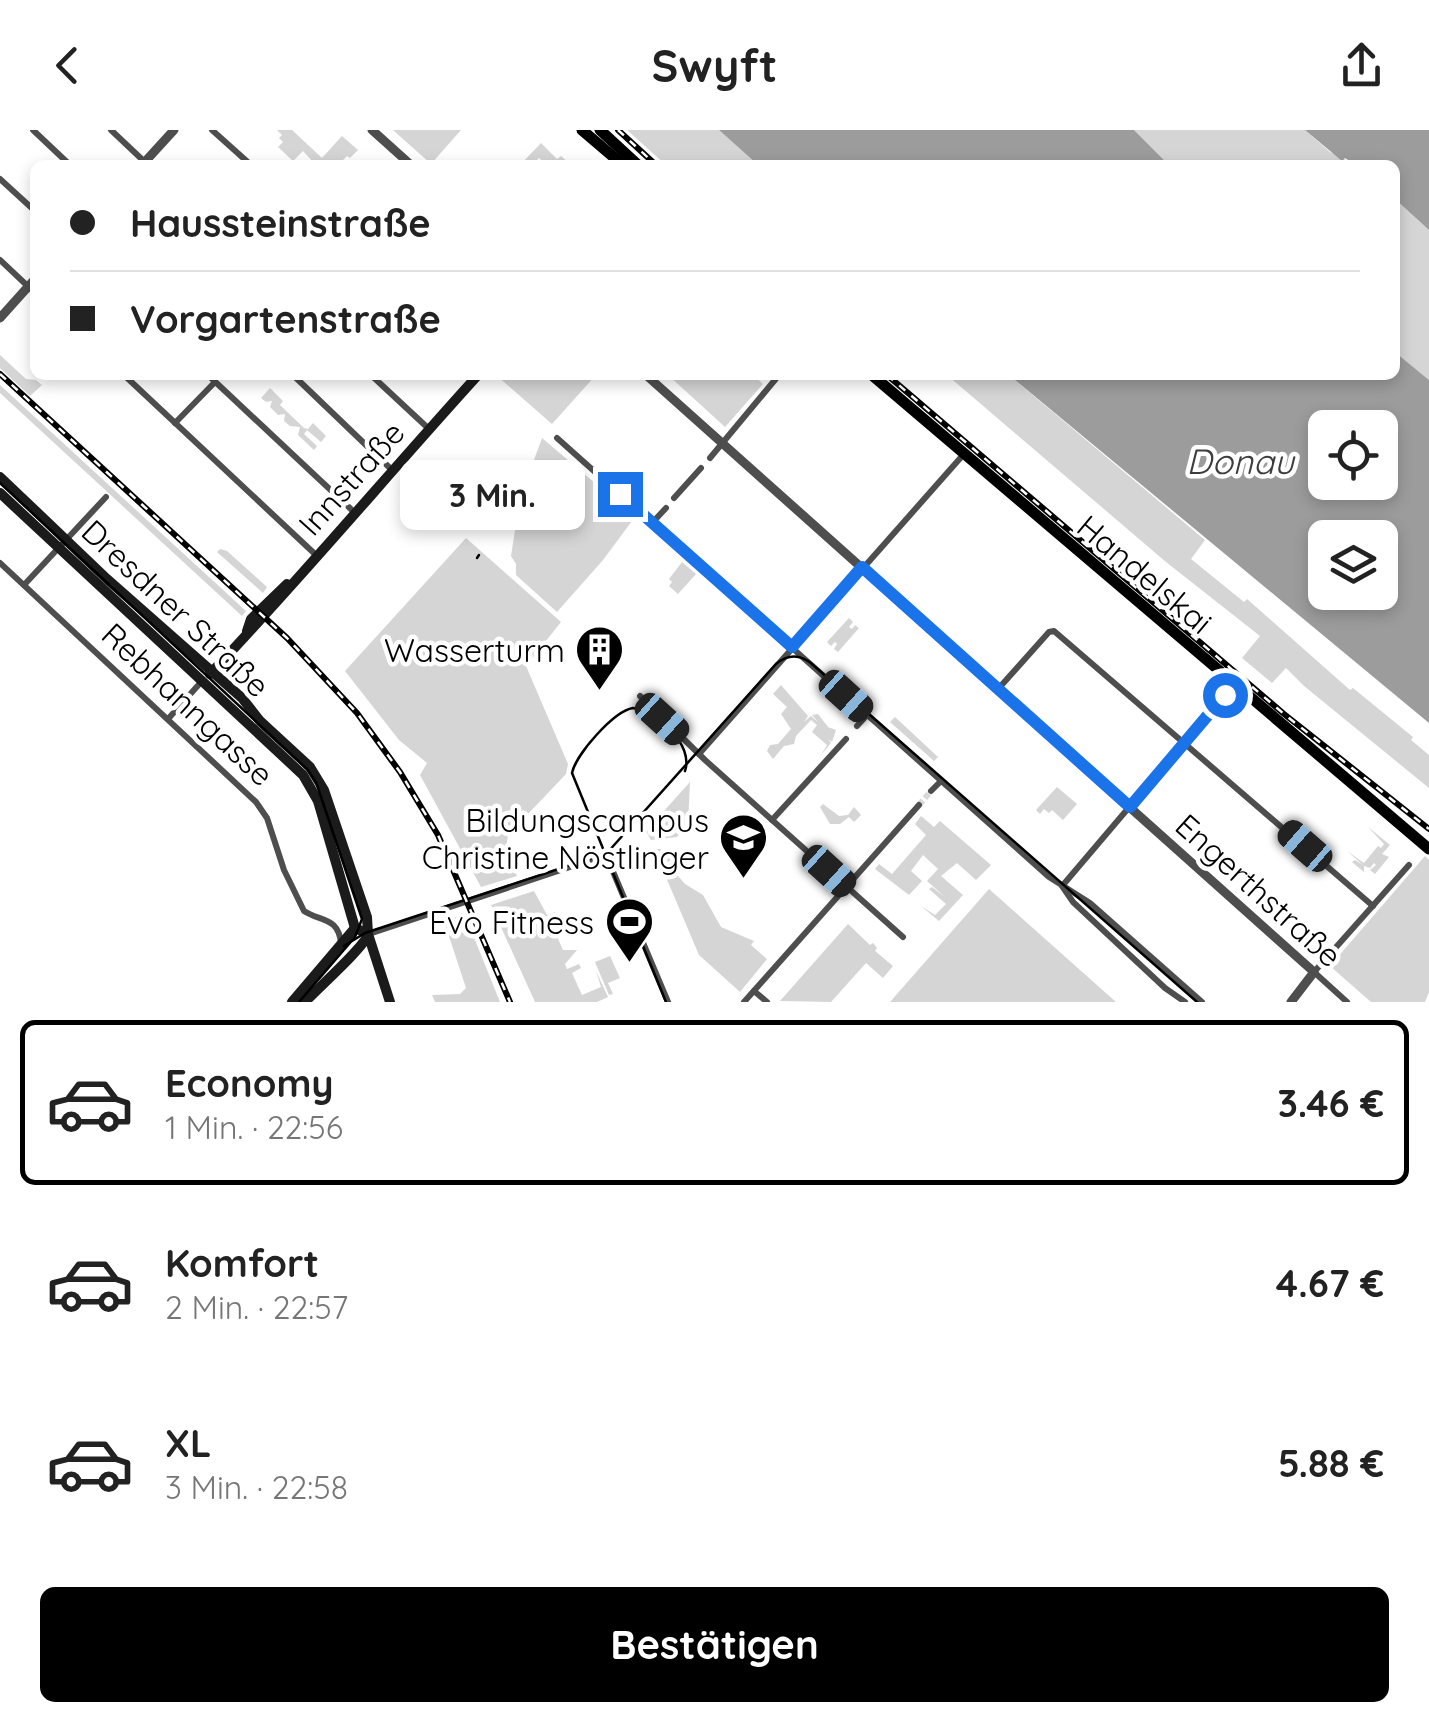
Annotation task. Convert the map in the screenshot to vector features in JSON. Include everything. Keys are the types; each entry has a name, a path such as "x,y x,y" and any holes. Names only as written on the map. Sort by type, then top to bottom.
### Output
{"main road":[{"path":"582,130 617,160"},
{"path":"600,130 633,160"},
{"path":"597,144 605,160"},
{"name":"Innstraße","path":"202,681 258,625 316,554 473,380"},
{"name":"Handelskai","path":"878,380 1429,849"},
{"name":"Dresdner Straße","path":"0,477 202,681 313,780"},
{"name":"Dresdner Straße","path":"0,493 212,672 313,780"},
{"path":"313,780 355,928 368,934"},
{"path":"313,780 350,866 390,1002"},
{"name":"Handelskai","path":"1386,810 1429,839"},
{"path":"292,1002 355,928"},
{"path":"305,1002 363,945 368,934"}],"street":[{"path":"33,130 65,160"},
{"path":"112,130 141,160"},
{"path":"148,160 174,130"},
{"path":"212,130 246,160"},
{"path":"372,130 406,160"},
{"path":"0,179 30,206"},
{"path":"0,260 30,284"},
{"path":"0,318 30,289"},
{"path":"129,380 316,554"},
{"path":"298,380 392,470"},
{"path":"377,380 429,429"},
{"name":"Engerthstraße","path":"652,380 1347,1002"},
{"path":"710,458 774,380"},
{"path":"176,423 215,382 354,512"},
{"path":"557,438 1062,886 1073,902 1184,1002"},
{"path":"699,754 963,454"},
{"path":"674,498 701,468"},
{"path":"24,586 106,497"},
{"path":"652,523 666,508"},
{"name":"Rebhanngasse","path":"0,563 262,808 301,905 308,914 331,922 341,938 341,946"},
{"path":"1000,688 1052,630 1372,906"},
{"name":"Innstraße","path":"168,719 202,681"},
{"path":"1062,886 1233,685"},
{"path":"640,696 903,937"},
{"path":"857,726 867,716"},
{"path":"772,820 846,738"},
{"path":"931,792 941,781"},
{"path":"744,1002 919,805"},
{"path":"368,934 606,855 668,1002"},
{"path":"1291,1002 1408,865"},
{"path":"1062,886 1068,886 1090,903 1202,1002"},
{"path":"754,991 766,1002"}],"shaded area":[{"path":"277,130 292,130 322,158 342,136 358,150 343,160 311,160 303,151 292,160 278,147 283,142 279,138 282,135"},
{"path":"393,130 461,130 435,160 427,160"},
{"path":"627,130 719,130 752,160 660,160"},
{"path":"1134,130 1305,130 1346,160 1164,160"},
{"path":"541,143 557,159 561,156 565,160 539,158 525,160"},
{"path":"1400,204 1429,230 1429,380 1400,356"},
{"path":"0,355 26,379 42,385 30,396 0,368"},
{"path":"502,380 592,380 552,424"},
{"path":"673,380 759,380 763,384 725,427"},
{"path":"953,380 1015,380 1205,540 1191,559 1244,602 1247,599 1350,690 1353,688 1413,737 1411,740 1429,755 1429,788 1286,668 1272,683 1242,658 1260,636 1166,562"},
{"path":"0,385 246,611 242,616 0,393"},
{"path":"270,388 283,401 280,405 304,428 313,423 326,436 321,442 307,430 304,434 317,446 314,450 298,435 300,427 290,426 284,421 285,414 278,415 270,407 272,401 261,398"},
{"path":"542,438 635,517 557,612 516,575 511,556 520,498"},
{"path":"466,538 561,622 526,666 568,764 566,774 508,835 506,849 517,876 481,887 420,775 427,763 399,740 345,671"},
{"path":"220,549 267,587 263,593 217,552"},
{"path":"682,562 696,574 678,594 669,586 669,579"},
{"path":"849,618 853,622 849,627 859,628 838,652 835,642 831,646 827,642"},
{"path":"781,685 808,716 804,722 811,716 818,722 812,715 818,714 828,727 836,730 832,742 828,739 831,743 821,755 827,745 812,732 817,725 811,720 794,744 784,746 773,759 767,751 791,729 781,714 787,707 773,694"},
{"path":"895,717 938,757 934,761 890,722"},
{"path":"690,782 688,823 677,837 651,840 646,831"},
{"path":"1057,787 1077,804 1063,820 1052,810 1049,813 1044,809 1040,814 1036,810"},
{"path":"823,804 839,816 848,815 854,807 861,815 854,822 849,817 840,824 830,824 820,807"},
{"path":"921,816 934,827 940,821 991,865 976,880 957,863 941,876 963,895 939,921 921,906 935,915 946,904 929,889 932,887 945,897 927,881 938,869 923,855 911,871 922,881 909,895 875,869 879,864 892,874 926,835 915,824"},
{"path":"1368,827 1390,845 1382,854 1389,857 1375,874 1370,870 1374,863 1370,868 1364,866 1364,872 1352,862 1363,865 1347,851 1364,863 1378,846 1381,848 1384,844"},
{"path":"654,849 660,849 671,859 667,863 685,884 703,895 721,927 754,941 751,945 767,959 740,992 699,955"},
{"path":"1425,856 1429,860 1429,992 1425,1002 1371,1002 1330,966"},
{"path":"989,889 1116,1002 890,1002"},
{"path":"534,891 547,915 555,912 557,917 551,920 549,928 580,915 583,922 570,926 568,922 555,932 563,950 577,950 565,964 567,969 579,964 581,968 572,973 582,995 601,987 596,971 608,997 597,1002 535,1002 491,905"},
{"path":"465,914 500,1002 435,1002 432,995 460,994 466,988 444,921"},
{"path":"848,924 870,945 873,943 875,951 893,966 883,978 866,963 831,1002 780,1001"},
{"path":"610,956 620,978 608,983 613,994 609,995 595,962"}],"water":[{"path":"719,130 1134,130 1164,160 752,160"},
{"path":"1305,130 1429,130 1429,230 1400,204 1400,160 1341,160"},
{"name":"Donau","path":"1400,356 1429,380 1429,723 1015,380 1400,380"}],"tunnel":[{"path":"919,805 931,791"}],"tram line":[{"path":"0,483 307,769 316,782 362,919 355,937 299,1002"},
{"path":"344,946 365,933 607,853 776,664 794,656 812,664 1197,1002"},
{"path":"666,1002 572,773 597,734 633,708 653,716 672,731 684,751 685,771"}],"railway":[{"path":"618,130 651,160"},
{"path":"0,374 287,638 357,713 400,772 438,835 510,1002"},
{"path":"893,380 1284,714 1429,829"}],"place":[{"name":"Wasserturm","path":"600,692"},
{"name":"Bildungscampus Christine Nöstlinger","path":"744,880"},
{"name":"Evo Fitness","path":"629,964"}],"route":[{"path":"620,494 792,647 862,567 1130,807 1225,695"}]}
